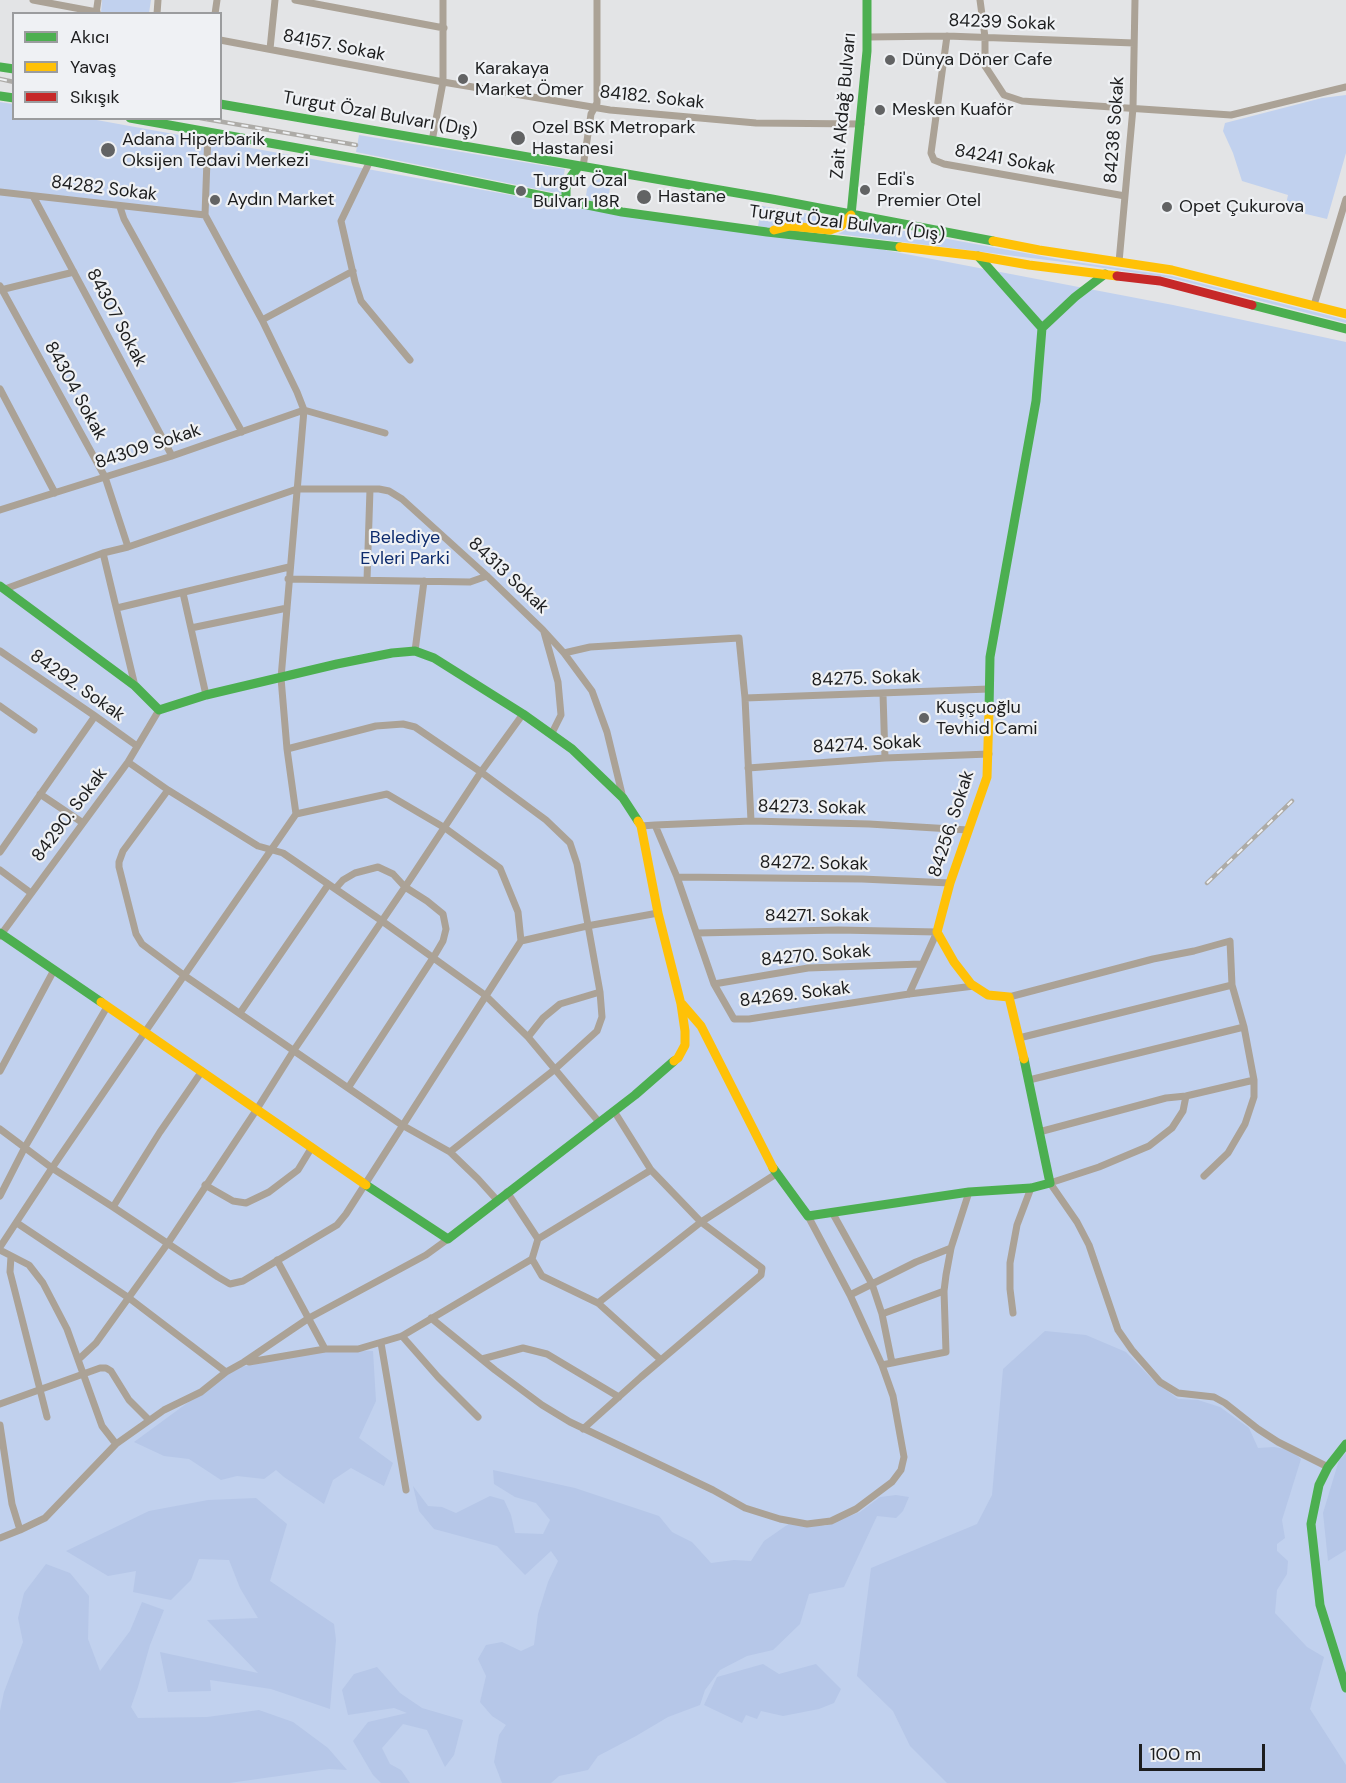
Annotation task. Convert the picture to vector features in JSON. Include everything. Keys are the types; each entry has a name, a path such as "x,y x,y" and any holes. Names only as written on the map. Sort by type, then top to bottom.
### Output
{"street":[{"path":"33,0 92,12"},
{"path":"270,50 275,0"},
{"path":"295,0 444,28"},
{"path":"432,141 443,82 443,0"},
{"path":"566,201 566,188 570,178 580,167 591,114 597,103 597,0"},
{"name":"Zait Akdağ Bulvarı","path":"851,215 868,37 867,0"},
{"path":"980,0 985,37 985,66 1004,95 1023,100 1231,115 1346,87"},
{"name":"84238 Sokak","path":"1119,262 1133,108 1135,0"},
{"name":"84239 Sokak","path":"868,37 947,36 1134,42"},
{"name":"84241 Sokak","path":"947,36 931,153 934,160 944,165 1125,196"},
{"name":"84157. Sokak","path":"222,40 443,82"},
{"name":"84182. Sokak","path":"443,82 595,108 756,123 861,124"},
{"name":"Turgut Özal Bulvarı (Dış)","path":"222,104 771,199 1039,250 1172,270 1346,314"},
{"name":"Turgut Özal Bulvarı (Dış)","path":"141,120 370,161 622,212 1160,281 1346,329"},
{"path":"116,1444 102,1426 67,1329 43,1283 29,1265 0,1249 52,1168 296,814 287,749 281,678 304,410 262,320 205,215 208,132"},
{"path":"370,161 340,221 362,301 410,360"},
{"name":"84282 Sokak","path":"0,192 205,215"},
{"name":"84307 Sokak","path":"33,196 172,456"},
{"path":"1314,305 1346,199"},
{"path":"120,207 124,219 242,432"},
{"path":"767,232 790,225 830,230 841,226 851,215"},
{"path":"978,256 1042,328 1075,297 1105,274"},
{"path":"262,320 353,271"},
{"path":"1,289 74,272"},
{"name":"84304 Sokak","path":"1,289 105,477 128,547"},
{"name":"84256. Sokak","path":"937,932 950,883 987,777 990,657 1036,401 1042,328"},
{"path":"0,389 55,493"},
{"path":"304,410 385,434"},
{"name":"84309 Sokak","path":"0,510 172,456 304,410"},
{"name":"84313 Sokak","path":"2,588 297,489 388,491 402,499 487,576 564,653 592,691 607,732 623,798"},
{"path":"367,580 370,489"},
{"path":"103,553 135,686"},
{"path":"117,608 290,567"},
{"path":"288,579 470,582 487,576"},
{"path":"415,651 424,581"},
{"path":"0,1538 45,1518 116,1444 164,1410 201,1392 226,1372 309,1318 426,1256 635,1095 678,1058 685,1045 681,1004 658,913 641,826 623,798 572,749 523,714 434,658 415,651 392,652 206,695 159,710 135,686 2,588"},
{"path":"183,593 206,695"},
{"path":"191,628 287,608"},
{"path":"543,630 558,682 561,715 552,734"},
{"path":"564,653 590,647 739,638 745,698 751,821"},
{"name":"84292. Sokak","path":"0,651 137,746"},
{"name":"84275. Sokak","path":"745,698 989,689"},
{"path":"883,694 885,758"},
{"path":"0,706 34,730"},
{"name":"84290. Sokak","path":"0,934 128,762 159,710"},
{"path":"79,1359 96,1343 168,1243 294,1050 481,772 523,714"},
{"path":"0,852 95,716"},
{"path":"287,749 376,726 403,724 416,727 546,820 570,843 577,864 600,992 602,1017 597,1031 554,1070 450,1152"},
{"name":"84274. Sokak","path":"748,768 885,758 989,754"},
{"path":"128,762 168,790 258,846 283,853 485,995 528,1037 599,1122"},
{"path":"168,790 123,851 119,867 138,939 142,944 402,1125 450,1152 497,1200"},
{"path":"40,794 83,823"},
{"path":"0,1129 52,1168 230,1284 243,1281 337,1225 366,1185 521,941 518,912 500,868 445,828 387,794 296,814"},
{"name":"84273. Sokak","path":"655,825 751,821 868,824 968,830"},
{"path":"641,826 655,825"},
{"name":"84269. Sokak","path":"655,825 677,877 714,984 734,1019 749,1019 974,986"},
{"path":"240,1013 331,887 355,873 378,867 393,874 405,887 443,915 446,929 444,940 348,1088"},
{"path":"0,870 31,893"},
{"name":"84272. Sokak","path":"677,877 862,879 950,883"},
{"path":"521,941 658,913"},
{"name":"84271. Sokak","path":"697,933 838,930 937,932"},
{"path":"909,994 937,932"},
{"path":"937,932 954,962 974,986 988,995 1009,997 1230,941 1232,985 1244,1028 1254,1080 1254,1097 1245,1124 1228,1153 1204,1176"},
{"path":"0,934 448,1239"},
{"name":"84270. Sokak","path":"714,984 808,968 921,964"},
{"path":"0,1071 54,970"},
{"path":"1019,1038 1232,985"},
{"path":"528,1037 543,1018 560,1004 600,992"},
{"path":"1009,997 1050,1183 1077,1222 1089,1245 1118,1330 1160,1382 1178,1393 1214,1397 1278,1442 1328,1467"},
{"path":"431,1318 542,1406 583,1429 745,1508 780,1519 807,1524 831,1521 856,1509 897,1477 904,1457 893,1396 882,1365 850,1295 808,1216 776,1174 701,1026 681,1004"},
{"path":"0,1196 25,1147 107,1007"},
{"path":"1029,1080 1244,1028"},
{"path":"113,1207 202,1071"},
{"path":"1039,1132 1166,1098 1186,1096 1254,1080"},
{"path":"808,1216 969,1192 1031,1188 1050,1183 1099,1167 1149,1146 1172,1128 1184,1111 1186,1096"},
{"path":"583,1429 761,1275 762,1268 701,1222 651,1170 614,1111"},
{"path":"205,1185 233,1201 246,1203 269,1192 298,1170 312,1147"},
{"path":"244,1362 325,1349 358,1348 402,1336 532,1259 538,1239 651,1170"},
{"path":"598,1303 701,1222 776,1174"},
{"path":"1013,1312 1010,1263 1017,1225 1031,1188"},
{"path":"507,1192 538,1239"},
{"path":"882,1365 945,1352 944,1291 951,1248 969,1192"},
{"path":"832,1212 872,1284 882,1314 892,1363"},
{"path":"17,1224 129,1298 226,1372"},
{"path":"850,1295 916,1262 951,1248"},
{"path":"11,1256 10,1272 47,1417"},
{"path":"532,1259 542,1276 598,1303 661,1360"},
{"path":"277,1260 325,1349"},
{"path":"882,1314 944,1291"},
{"path":"402,1336 438,1377 478,1417"},
{"path":"381,1343 406,1490"},
{"path":"482,1359 523,1348 547,1354 619,1397"},
{"path":"0,1404 100,1368 106,1368 111,1371 129,1400 149,1420"},
{"path":"0,1425 12,1504 20,1530"},
{"path":"1346,1444 1328,1467 1319,1485 1311,1524 1320,1605 1346,1688"}],"green space":[{"path":"102,0 151,0 149,12 101,12"},
{"path":"1346,95 1346,153 1327,219 1285,209 1288,195 1242,181 1223,131 1225,123 1322,98"},
{"name":"Belediye Evleri Parki","path":"0,102 12,104 12,120 97,120 566,205 822,238 1173,305 1346,342 1346,1783 0,1783"},
{"path":"359,135 565,169 563,180 569,182 566,195 356,152"},
{"path":"611,178 608,204 588,200 587,189 592,183 599,179"},
{"path":"762,206 838,219 832,225 776,229 758,226"},
{"path":"855,222 1063,260 1172,276 1335,317 1346,320 1346,323 1171,278 838,234"}],"shaded area":[{"path":"1045,1331 1086,1335 1126,1352 1152,1379 1178,1399 1198,1400 1220,1407 1249,1428 1258,1448 1274,1447 1290,1450 1301,1459 1282,1520 1285,1538 1277,1544 1277,1551 1288,1561 1287,1574 1277,1590 1275,1613 1307,1647 1324,1657 1310,1709 1346,1765 1346,1783 947,1783 910,1746 893,1711 857,1676 871,1568 977,1524 992,1495 1003,1369"},
{"path":"330,1350 373,1351 376,1401 359,1438 393,1463 384,1486 351,1468 333,1480 324,1504 276,1470 264,1479 237,1476 221,1480 189,1459 164,1456 134,1442 235,1368"},
{"path":"1346,1453 1346,1550 1328,1561 1323,1513 1339,1460"},
{"path":"493,1470 575,1488 659,1516 672,1532 692,1542 711,1563 734,1560 751,1561 764,1541 790,1523 825,1526 860,1512 880,1497 896,1495 909,1497 903,1511 896,1518 877,1516 844,1587 809,1594 800,1624 773,1650 747,1656 720,1670 705,1690 700,1705 668,1717 598,1756 588,1770 559,1776 551,1783 502,1783 494,1762 499,1735 506,1725 492,1716 480,1702 486,1676 478,1659 486,1645 502,1642 521,1651 534,1645 538,1614 548,1582 558,1561 551,1551 525,1575 497,1546 434,1529 419,1511 413,1486 428,1506 442,1507 456,1513 490,1496 504,1500 511,1515 515,1533 543,1534 550,1520 536,1503 515,1497 494,1484"},
{"path":"256,1498 287,1524 270,1581 334,1624 336,1640 330,1709 271,1689 210,1680 211,1691 168,1692 160,1652 258,1673 207,1620 258,1618 240,1588 229,1560 199,1559 191,1580 171,1600 133,1592 136,1571 108,1576 66,1551 149,1511 208,1500"},
{"path":"46,1564 70,1573 89,1596 88,1639 100,1671 130,1631 142,1602 164,1610 150,1645 131,1707 138,1718 207,1717 259,1710 293,1722 328,1748 347,1770 329,1769 229,1783 0,1783 0,1711 4,1692 23,1642 18,1618 24,1593"},
{"path":"763,1664 779,1674 816,1664 841,1689 834,1703 819,1709 783,1716 761,1711 757,1719 746,1715 742,1723 704,1705 717,1677"},
{"path":"377,1667 400,1693 422,1708 463,1720 454,1755 445,1767 427,1730 403,1724 382,1748 390,1764 401,1770 410,1783 381,1783 373,1775 353,1741 368,1722 407,1713 394,1708 348,1715 342,1690 354,1674"}],"railway":[{"path":"0,79 12,82"},
{"path":"212,120 356,145"},
{"path":"1207,883 1292,801"}],"traffic: fast":[{"path":"851,215 867,51 867,0"},
{"path":"0,67 12,69"},
{"path":"0,96 12,98"},
{"path":"222,104 772,199 993,241"},
{"path":"141,120 370,161 622,212 900,247"},
{"path":"566,201 566,188 578,167"},
{"path":"978,256 1042,328 1075,297 1105,274"},
{"path":"1252,305 1346,329"},
{"path":"989,711 990,657 1036,401 1042,328"},
{"path":"0,586 135,686 159,710 206,695 337,664 392,653 415,651 434,658 523,714 572,749 623,798 638,821"},
{"path":"0,933 101,1002"},
{"path":"773,1168 808,1216 969,1192 1031,1188 1050,1183 1024,1059"},
{"path":"366,1185 448,1239 635,1095 674,1061"},
{"path":"1346,1444 1328,1467 1319,1485 1311,1524 1320,1605 1346,1688"}],"traffic: slow":[{"path":"774,230 790,226 830,230 841,226 851,215"},
{"path":"993,241 1172,270 1346,314"},
{"path":"900,247 1117,276"},
{"path":"989,711 987,777 950,883 937,932 954,962 971,984 988,995 1009,997 1024,1059"},
{"path":"638,821 681,1004 685,1045 674,1061"},
{"path":"101,1002 366,1185"},
{"path":"682,1004 701,1026 773,1168"}],"traffic: jam":[{"path":"1117,276 1160,281 1252,305"}],"place":[{"name":"Dünya Döner Cafe","path":"890,60"},
{"name":"Karakaya Market Ömer","path":"463,79"},
{"name":"Mesken Kuaför","path":"880,110"},
{"name":"Ozel BSK Metropark Hastanesi","path":"518,138"},
{"name":"Adana Hiperbarik Oksijen Tedavi Merkezi","path":"108,150"},
{"name":"Edi's Premier Otel","path":"865,190"},
{"name":"Turgut Özal Bulvarı 18R","path":"521,191"},
{"name":"Hastane","path":"644,197"},
{"name":"Aydın Market","path":"215,200"},
{"name":"Opet Çukurova","path":"1167,207"},
{"name":"Kuşçuoğlu Tevhid Cami","path":"924,718"}]}
